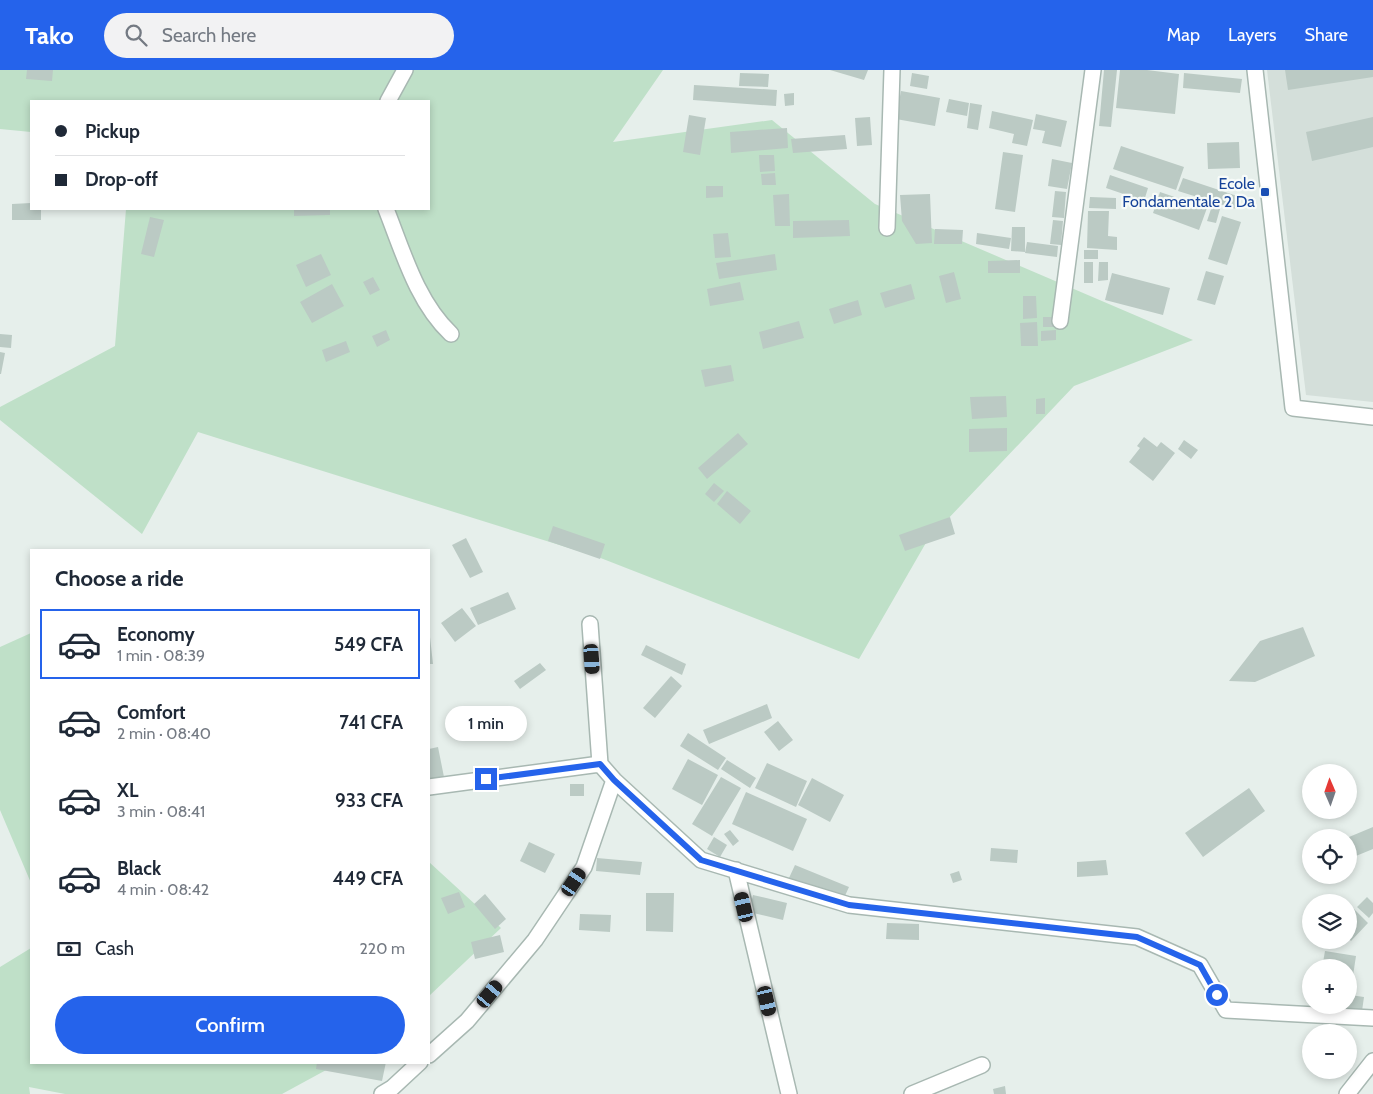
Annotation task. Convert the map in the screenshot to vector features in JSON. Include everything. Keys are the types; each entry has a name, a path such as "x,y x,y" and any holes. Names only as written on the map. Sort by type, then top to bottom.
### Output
{"street":[{"path":"389,100 405,70"},
{"path":"887,228 892,70"},
{"path":"1060,321 1093,70"},
{"path":"1255,70 1293,408 1373,417"},
{"path":"386,210 422,296 437,321 451,334"},
{"path":"590,624 600,764 614,780 701,860 849,905 1137,937 1200,965 1226,1010 1373,1018"},
{"path":"430,787 600,764"},
{"path":"430,1054 467,1021 535,940 546,924 584,867 614,780"},
{"path":"736,870 789,1094"},
{"path":"1347,1094 1373,1061"},
{"path":"382,1094 392,1088 418,1064"},
{"path":"912,1094 982,1065"}],"shaded area":[{"path":"1267,70 1373,70 1373,402 1306,395"}],"green space":[{"path":"0,70 663,70 613,142 772,120 875,204 1193,340 1074,386 927,541 859,659 598,557 198,432 142,534 0,420 0,407 115,346 126,210 430,210 430,100 30,100 30,132 0,129"},
{"path":"30,633 30,881 0,810 0,647"},
{"path":"430,863 501,928 430,995"},
{"path":"30,949 30,1064 337,1064 282,1094 65,1094 29,1087 30,1094 0,1094 0,967"}],"building":[{"path":"27,70 53,70 52,81 26,79"},
{"path":"830,70 868,70 864,80"},
{"path":"1104,70 1117,70 1111,127 1099,126"},
{"path":"1120,70 1147,70 1179,74 1175,114 1116,108"},
{"path":"1285,70 1373,70 1373,77 1288,90"},
{"path":"740,73 769,74 768,87 739,86"},
{"path":"912,73 929,76 927,89 910,86"},
{"path":"1184,73 1242,79 1240,93 1183,88"},
{"path":"694,85 777,90 776,106 693,100"},
{"path":"901,91 940,98 935,126 896,119"},
{"path":"794,93 794,105 785,106 784,94"},
{"path":"949,99 969,103 967,116 946,112"},
{"path":"970,103 982,105 978,130 967,128"},
{"path":"992,111 1033,120 1027,146 1012,143 1014,134 989,128"},
{"path":"1036,114 1067,121 1061,147 1042,143 1045,131 1033,129"},
{"path":"689,115 706,118 700,155 683,152"},
{"path":"870,117 872,145 857,146 855,118"},
{"path":"1373,117 1373,147 1312,161 1306,132"},
{"path":"787,128 788,148 731,153 730,132"},
{"path":"845,135 847,149 793,153 791,139"},
{"path":"1239,142 1240,168 1208,169 1207,143"},
{"path":"1121,146 1184,167 1176,190 1113,169"},
{"path":"1003,152 1023,155 1015,212 995,209"},
{"path":"759,155 774,155 775,171 760,172"},
{"path":"1052,159 1072,163 1067,189 1048,186"},
{"path":"775,173 776,185 762,185 761,174"},
{"path":"1110,175 1148,188 1144,201 1106,188"},
{"path":"1183,178 1240,197 1236,209 1178,191"},
{"path":"706,186 723,186 723,197 706,198"},
{"path":"1055,191 1066,192 1064,218 1052,217"},
{"path":"1160,192 1207,208 1199,230 1153,213"},
{"path":"789,194 790,226 775,226 773,195"},
{"path":"930,194 932,243 916,244 902,221 900,195"},
{"path":"1090,197 1116,198 1116,209 1089,208"},
{"path":"30,203 30,210 41,210 41,220 12,220 12,204"},
{"path":"1212,206 1220,209 1216,223 1207,221"},
{"path":"294,210 330,210 330,215 294,216"},
{"path":"1088,211 1109,211 1108,236 1117,237 1117,250 1087,248"},
{"path":"1222,216 1241,222 1227,265 1208,259"},
{"path":"150,217 164,220 154,257 141,254"},
{"path":"849,220 850,236 793,238 793,221"},
{"path":"1053,220 1063,221 1061,245 1050,244"},
{"path":"1012,227 1025,227 1025,252 1011,251"},
{"path":"935,229 963,230 962,244 934,244"},
{"path":"728,233 731,257 715,258 713,234"},
{"path":"977,233 1011,238 1009,249 976,244"},
{"path":"1027,242 1058,246 1057,257 1025,253"},
{"path":"1084,250 1098,250 1098,259 1084,259"},
{"path":"321,254 331,275 306,287 296,265"},
{"path":"775,254 777,270 719,279 716,263"},
{"path":"1020,260 1020,273 988,273 988,261"},
{"path":"1084,262 1093,262 1093,283 1084,283"},
{"path":"1099,262 1108,262 1108,280 1098,281"},
{"path":"1206,271 1224,276 1215,305 1197,300"},
{"path":"954,272 961,299 946,303 939,276"},
{"path":"1112,273 1170,288 1163,315 1105,300"},
{"path":"373,277 380,290 370,295 363,282"},
{"path":"740,282 744,300 710,306 707,289"},
{"path":"332,284 344,306 312,323 300,302"},
{"path":"911,284 915,299 885,308 880,293"},
{"path":"1023,296 1036,296 1037,318 1023,319"},
{"path":"858,300 862,315 834,324 829,309"},
{"path":"1043,317 1058,317 1059,327 1043,327"},
{"path":"799,321 804,338 763,349 759,332"},
{"path":"1037,322 1038,346 1021,346 1020,323"},
{"path":"386,330 390,340 377,347 372,336"},
{"path":"1056,330 1056,340 1041,341 1041,331"},
{"path":"0,334 12,335 11,348 0,347"},
{"path":"346,341 350,352 326,362 322,350"},
{"path":"0,352 5,353 1,374 0,374"},
{"path":"731,365 734,381 705,387 701,370"},
{"path":"1006,396 1007,417 972,419 970,397"},
{"path":"1045,398 1045,414 1036,414 1036,399"},
{"path":"1007,428 1007,451 969,452 969,429"},
{"path":"738,433 748,444 707,479 698,468"},
{"path":"1144,437 1157,447 1161,442 1175,453 1153,481 1129,462 1140,448 1137,446"},
{"path":"1184,440 1198,450 1191,459 1178,449"},
{"path":"714,483 724,491 714,502 705,494"},
{"path":"727,491 751,511 740,524 717,504"},
{"path":"950,517 955,534 905,551 899,535"},
{"path":"553,526 605,544 600,559 548,541"},
{"path":"466,538 483,572 470,578 452,545"},
{"path":"508,592 516,609 478,625 470,608"},
{"path":"462,608 476,626 455,642 441,623"},
{"path":"1303,627 1315,656 1255,682 1229,681 1260,641"},
{"path":"430,637 433,664 430,664"},
{"path":"646,645 686,664 682,675 641,655"},
{"path":"540,663 546,670 520,689 514,681"},
{"path":"671,676 682,686 655,718 643,708"},
{"path":"767,704 772,718 709,744 703,730"},
{"path":"778,721 793,740 779,751 764,732"},
{"path":"688,733 726,758 718,770 680,746"},
{"path":"438,747 444,777 430,780 430,749"},
{"path":"688,759 718,775 702,805 672,789"},
{"path":"727,760 756,778 750,788 721,769"},
{"path":"767,763 807,781 796,807 755,788"},
{"path":"721,777 741,788 712,836 692,824"},
{"path":"812,778 844,795 830,822 798,805"},
{"path":"570,784 584,784 584,796 570,796"},
{"path":"1249,788 1265,811 1203,857 1185,833"},
{"path":"746,792 807,819 793,851 732,824"},
{"path":"1373,827 1373,849 1357,856 1357,834"},
{"path":"730,830 739,841 733,846 724,834"},
{"path":"714,837 727,845 720,857 707,849"},
{"path":"529,842 555,854 545,873 520,861"},
{"path":"991,848 1018,850 1017,863 990,861"},
{"path":"597,858 642,862 640,875 596,871"},
{"path":"1106,860 1108,875 1077,877 1077,862"},
{"path":"795,865 849,887 843,900 789,878"},
{"path":"959,871 962,880 953,883 950,874"},
{"path":"459,892 465,907 448,914 441,898"},
{"path":"646,893 674,893 673,932 646,931"},
{"path":"485,894 506,919 495,929 474,904"},
{"path":"753,895 787,903 783,920 749,912"},
{"path":"1367,897 1373,903 1373,913 1369,918 1357,907"},
{"path":"1357,912 1368,923 1357,935"},
{"path":"580,914 611,915 610,932 579,930"},
{"path":"887,923 919,924 919,940 886,939"},
{"path":"500,935 504,952 475,959 471,942"},
{"path":"1325,951 1356,956 1356,959 1324,959"},
{"path":"1357,996 1364,997 1361,1018 1330,1014 1357,1014"},
{"path":"317,1064 386,1064 382,1081 316,1069"},
{"path":"1005,1086 1006,1094 994,1094 993,1089"}],"place":[{"name":"Ecole Fondamentale 2 Da","path":"1265,192"}],"route":[{"path":"486,779 600,764 614,780 701,860 849,905 1137,937 1200,965 1217,995"}]}
